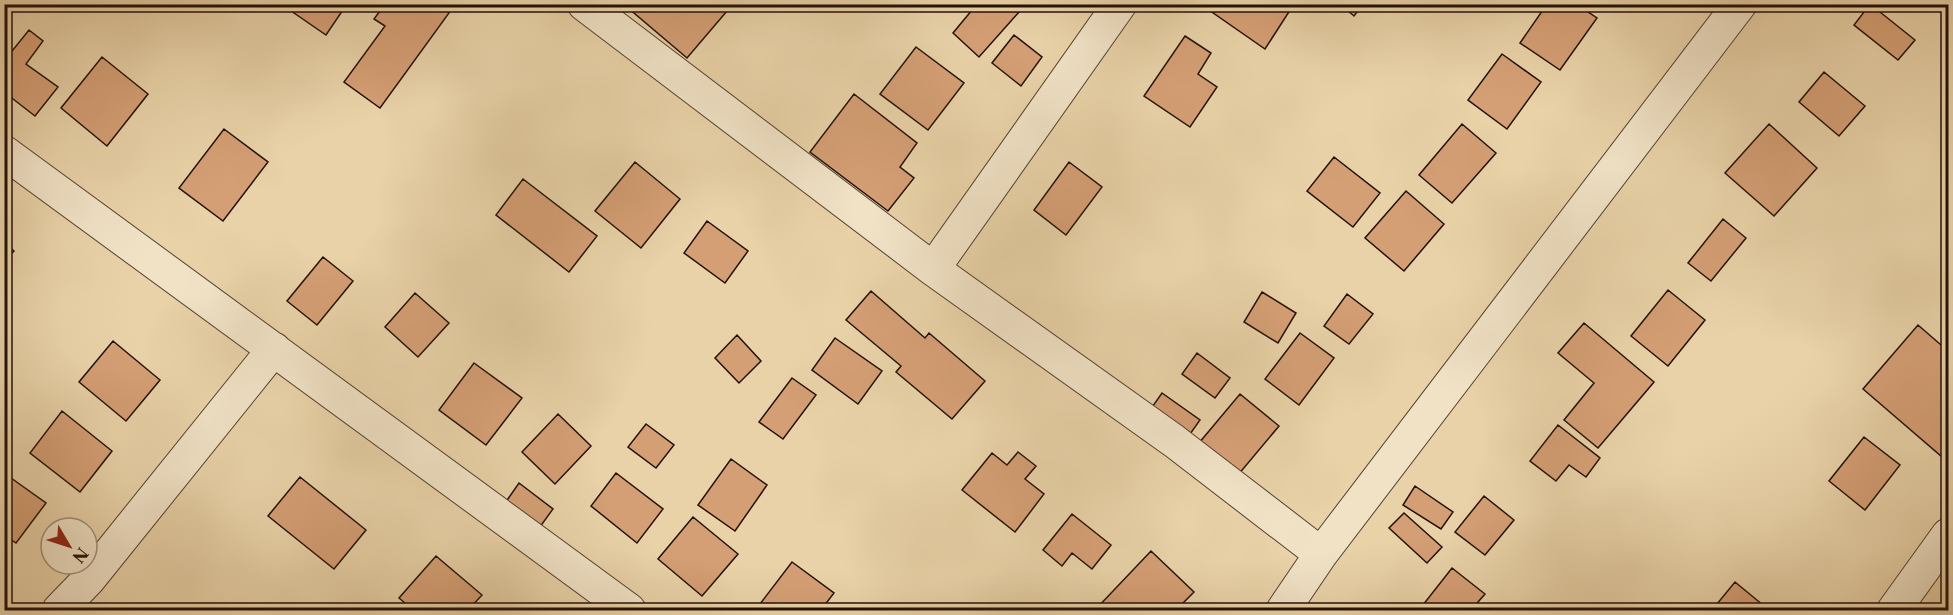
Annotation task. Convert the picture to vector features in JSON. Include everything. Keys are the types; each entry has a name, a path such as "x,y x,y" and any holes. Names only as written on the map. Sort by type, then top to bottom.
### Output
{"street":[{"path":"584,4 933,269 1174,441 1321,554"},
{"path":"933,269 1120,4"},
{"path":"1282,610 1321,554 1740,4"},
{"path":"4,152 629,610"},
{"path":"59,610 89,579 274,349"},
{"path":"1893,610 1948,535"}],"building":[{"path":"281,4 347,4 326,35"},
{"path":"385,4 438,4 449,13 380,108 344,82 385,26 374,19"},
{"path":"629,4 719,4 727,11 687,58 627,7"},
{"path":"977,4 1013,4 1020,11 979,57 953,33"},
{"path":"1213,4 1294,4 1265,49 1209,10"},
{"path":"1340,4 1363,4 1354,16"},
{"path":"1547,4 1576,4 1597,18 1560,70 1520,43"},
{"path":"1870,4 1915,40 1898,60 1854,25"},
{"path":"29,30 43,41 26,64 58,87 35,116 4,92 4,61"},
{"path":"1014,35 1042,57 1021,86 992,63"},
{"path":"1185,36 1211,53 1198,74 1217,87 1190,127 1144,96"},
{"path":"916,47 964,83 928,130 880,94"},
{"path":"1502,54 1541,82 1507,129 1468,100"},
{"path":"102,57 148,94 107,146 61,108"},
{"path":"1824,72 1865,106 1839,136 1799,102"},
{"path":"854,94 917,143 900,167 914,178 888,211 810,152"},
{"path":"1462,124 1496,153 1452,203 1419,175"},
{"path":"1769,124 1817,168 1774,216 1725,173"},
{"path":"224,129 268,162 223,221 179,188"},
{"path":"1334,157 1380,193 1353,227 1307,191"},
{"path":"635,162 680,199 641,248 595,211"},
{"path":"1069,162 1102,187 1066,235 1034,210"},
{"path":"523,179 597,236 569,272 496,215"},
{"path":"1406,191 1444,224 1404,271 1365,238"},
{"path":"1723,219 1746,238 1711,281 1688,263"},
{"path":"707,221 748,251 725,283 684,253"},
{"path":"4,242 14,251 4,262"},
{"path":"323,257 353,281 317,325 287,301"},
{"path":"1668,290 1705,320 1668,366 1631,336"},
{"path":"871,291 925,338 929,333 985,381 952,419 896,372 901,366 846,320"},
{"path":"1262,292 1296,313 1278,343 1244,322"},
{"path":"415,293 449,323 418,357 385,327"},
{"path":"1347,294 1373,314 1349,344 1324,326"},
{"path":"1584,323 1654,382 1598,448 1564,420 1594,383 1558,353"},
{"path":"1918,325 1948,351 1948,462 1863,389"},
{"path":"1300,333 1334,358 1299,405 1265,379"},
{"path":"737,335 761,361 739,383 715,358"},
{"path":"835,338 882,371 858,404 812,370"},
{"path":"113,341 160,380 126,421 79,382"},
{"path":"1197,353 1230,378 1215,398 1182,374"},
{"path":"474,363 522,398 486,445 439,410"},
{"path":"792,378 816,395 783,439 759,422"},
{"path":"1162,393 1200,420 1188,437 1150,410"},
{"path":"1240,394 1279,426 1238,475 1199,443"},
{"path":"62,411 112,451 80,492 30,453"},
{"path":"558,414 591,446 555,484 522,452"},
{"path":"646,424 674,445 656,468 628,447"},
{"path":"1558,425 1600,458 1586,477 1569,465 1556,481 1530,461"},
{"path":"1864,437 1900,465 1865,510 1829,481"},
{"path":"1018,452 1036,466 1025,479 1044,494 1015,532 962,490 992,453 1007,465"},
{"path":"731,459 767,485 735,531 698,505"},
{"path":"4,473 46,503 16,543 4,535"},
{"path":"616,473 663,509 637,543 591,506"},
{"path":"300,477 366,530 334,569 268,516"},
{"path":"519,483 553,509 537,531 503,506"},
{"path":"1415,486 1453,512 1441,529 1403,505"},
{"path":"1484,496 1514,520 1485,555 1455,532"},
{"path":"1404,513 1442,547 1427,563 1389,528"},
{"path":"1072,514 1111,545 1092,569 1072,553 1062,566 1043,550"},
{"path":"693,517 738,554 702,596 658,559"},
{"path":"1151,551 1194,592 1176,610 1095,610"},
{"path":"436,556 482,595 468,610 413,610 399,598"},
{"path":"792,562 834,593 821,610 768,610 760,604"},
{"path":"1452,568 1485,594 1471,610 1419,610"},
{"path":"1735,582 1769,610 1712,610"}]}
